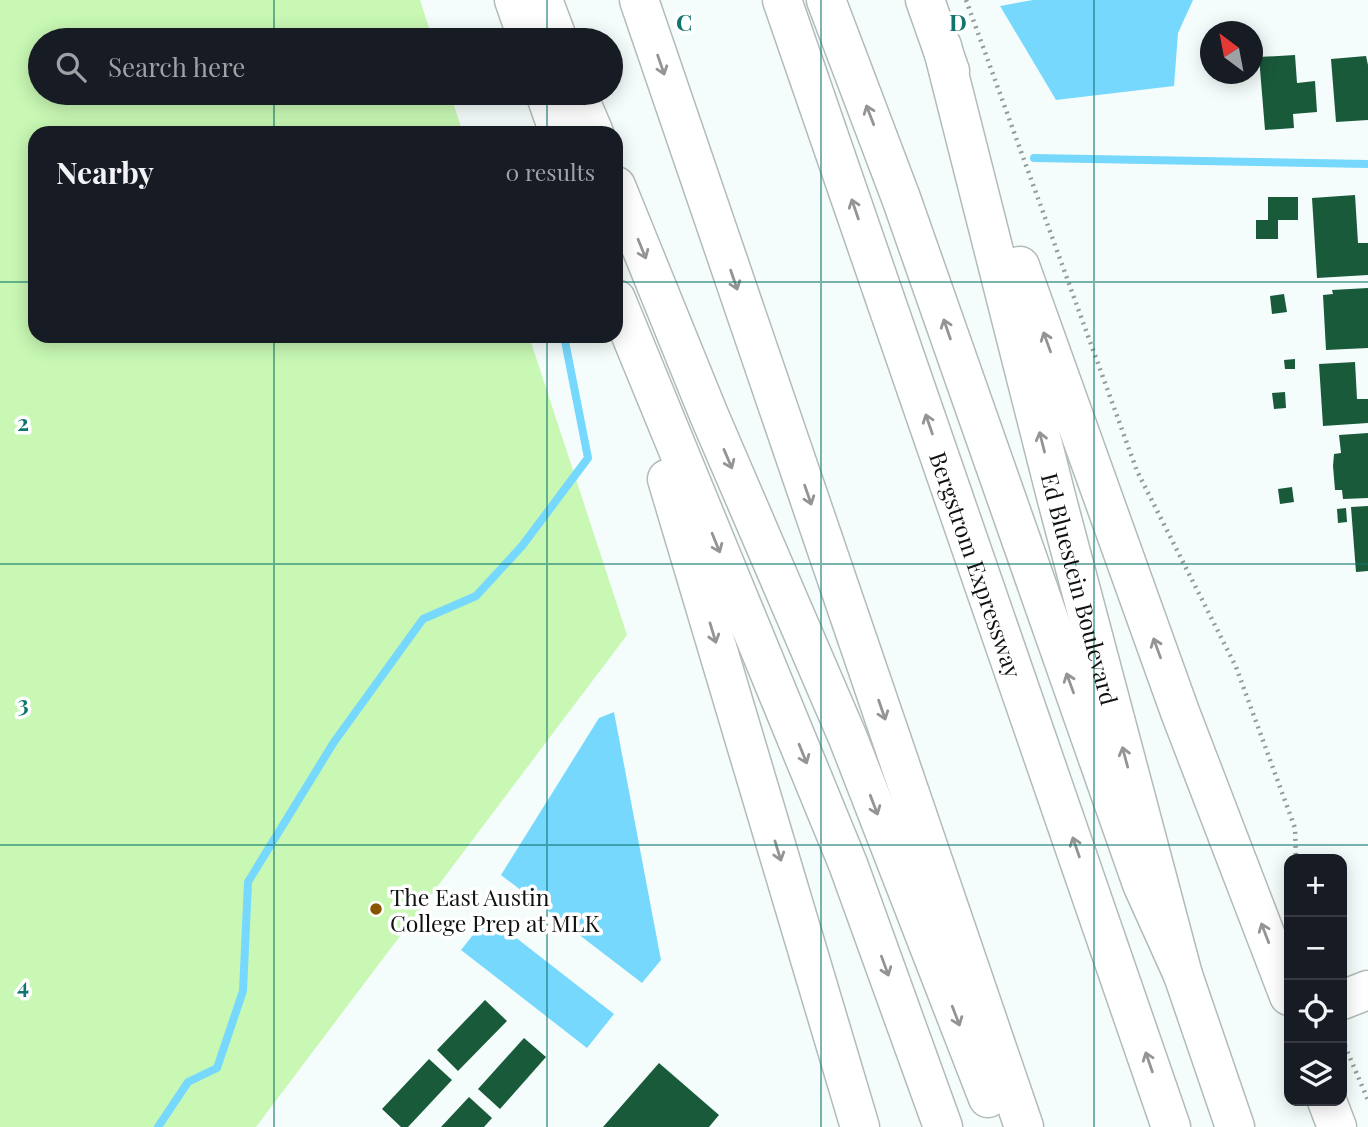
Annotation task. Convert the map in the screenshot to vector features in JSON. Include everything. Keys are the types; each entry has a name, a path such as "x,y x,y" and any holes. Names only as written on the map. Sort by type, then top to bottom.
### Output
{"main road":[{"path":"514,0 524,28"},
{"path":"543,0 554,28"},
{"path":"639,0 1024,1127"},
{"name":"Bergstrom Expressway","path":"782,0 1171,1127"},
{"path":"827,0 901,198 1142,884 1183,975"},
{"name":"Ed Bluestein Boulevard","path":"925,0 1180,712 1284,983"},
{"name":"Ed Bluestein Boulevard","path":"942,46 1057,500 1183,975 1235,1127"},
{"path":"549,105 557,126"},
{"path":"582,105 591,126"},
{"path":"623,203 709,415 848,738 989,1101 1005,1127"},
{"path":"623,316 848,864 943,1127"},
{"path":"623,333 854,1126"},
{"path":"1347,998 1368,989"},
{"path":"1329,1106 1336,1127"}],"path":[{"path":"966,0 1137,471 1236,667 1296,828 1296,854"},
{"path":"1344,1043 1368,1100"}],"green space":[{"path":"0,0 420,0 429,28 28,28 28,105 454,105 461,126 28,126 28,343 531,343 627,635 256,1127 0,1127"}],"water":[{"path":"1033,0 1193,0 1178,33 1174,86 1056,100 1000,6"},
{"path":"614,712 661,960 642,983 501,875 599,718"},
{"path":"488,916 614,1014 587,1048 461,950"}],"building":[{"path":"1295,55 1297,83 1315,81 1317,112 1293,114 1294,128 1265,130 1261,84 1263,57"},
{"path":"1366,56 1368,120 1336,122 1331,59"},
{"path":"1355,195 1358,243 1368,243 1368,275 1317,278 1312,198"},
{"path":"1268,197 1298,197 1298,220 1278,220 1278,239 1256,239 1256,220 1268,220"},
{"path":"1368,288 1368,348 1326,350 1323,295 1333,294 1332,290"},
{"path":"1284,294 1287,312 1272,314 1270,296"},
{"path":"1295,359 1295,369 1285,369 1284,360"},
{"path":"1355,362 1357,399 1368,399 1368,423 1323,426 1319,364"},
{"path":"1285,392 1286,408 1274,409 1272,393"},
{"path":"1368,433 1368,498 1343,499 1342,490 1335,490 1333,466 1334,454 1341,453 1339,435"},
{"path":"1292,487 1294,502 1280,504 1278,489"},
{"path":"1368,506 1368,571 1356,572 1351,507"},
{"path":"1346,508 1347,522 1338,523 1337,509"},
{"path":"485,1000 507,1021 458,1071 437,1050"},
{"path":"524,1038 546,1057 500,1109 478,1089"},
{"path":"429,1059 452,1080 408,1127 401,1127 382,1109"},
{"path":"659,1063 719,1115 709,1127 603,1127"},
{"path":"469,1097 492,1118 484,1127 441,1127"}],"waterway":[{"path":"1034,158 1368,164"},
{"path":"158,1127 188,1082 217,1068 243,991 248,882 334,742 423,619 476,596 522,546 588,458 565,343"}],"place":[{"name":"The East Austin College Prep at MLK","path":"376,909"}]}
